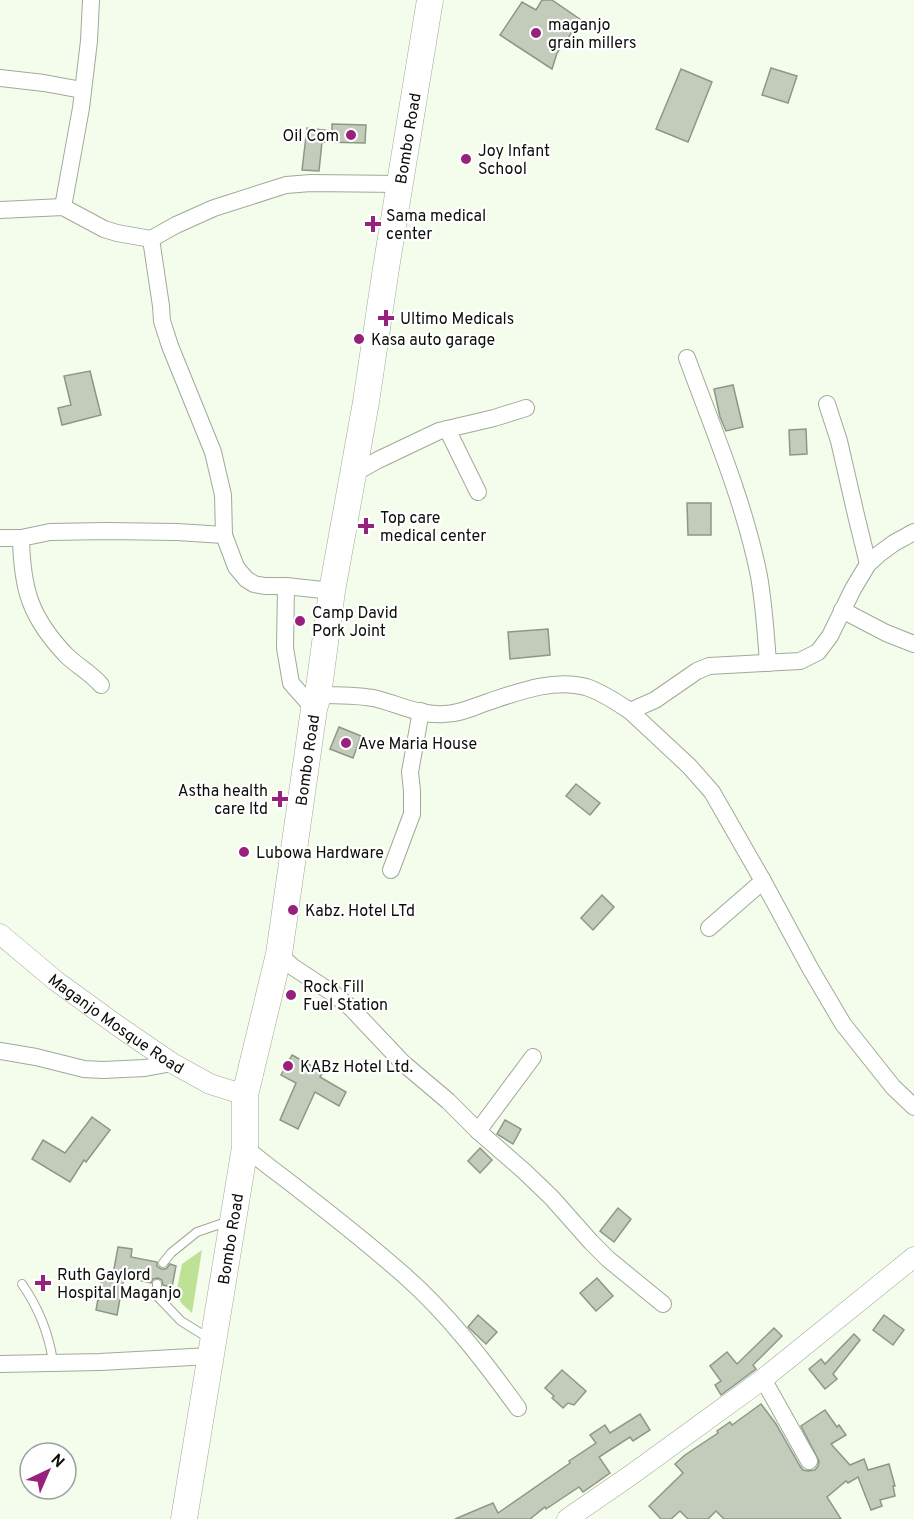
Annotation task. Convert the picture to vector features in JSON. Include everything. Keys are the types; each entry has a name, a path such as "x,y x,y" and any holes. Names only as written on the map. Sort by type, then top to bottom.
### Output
{"main road":[{"name":"Bombo Road","path":"184,1519 245,1147 245,1095 279,954 332,591 368,391 430,0"}],"street":[{"path":"63,207 81,108 91,0"},
{"path":"0,78 82,90"},
{"path":"0,210 63,207 104,229 151,239 214,208 286,185 400,183"},
{"path":"151,239 162,306 162,321 213,452 223,495 224,535 236,567 246,579 254,584 332,591"},
{"path":"687,358 734,485 750,540 759,578 768,663"},
{"path":"827,404 839,441 868,564"},
{"path":"353,474 439,431 526,408"},
{"path":"447,429 478,492"},
{"path":"0,538 21,538 50,532 107,531 224,535"},
{"path":"630,711 655,700 697,671 709,666 800,661 818,651 830,636 868,564 894,543 914,532"},
{"path":"21,538 23,576 28,595 43,628 68,657 96,678 101,685"},
{"path":"286,586 285,648 291,683 316,702 341,695 373,698 441,715 458,713 522,691 562,684 585,687 605,695 630,711 689,766 712,792 843,1024 893,1087 914,1107"},
{"path":"842,610 886,633 914,644"},
{"path":"392,870 411,814 410,772 421,711"},
{"path":"709,928 763,881"},
{"name":"Maganjo Mosque Road","path":"0,934 56,981 172,1063 210,1084 245,1095"},
{"path":"279,954 293,967 351,1008 403,1063 448,1101 552,1198 608,1259 663,1304"},
{"path":"0,1051 84,1069 145,1068 172,1063"},
{"path":"478,1131 533,1057"},
{"path":"245,1147 406,1277 474,1350 518,1408"},
{"path":"567,1519 763,1379 914,1257"},
{"path":"0,1364 211,1349"},
{"path":"763,1379 808,1461"}],"lane":[{"path":"162,1263 197,1232 232,1220"},
{"path":"22,1284 43,1322 53,1362"},
{"path":"157,1284 157,1296 211,1349"}],"green space":[{"path":"202,1250 192,1313 182,1304 176,1294 182,1264"}],"building":[{"name":"maganjo grain millers","path":"542,0 552,0 581,20 557,53 552,69 500,35 522,2 536,10"},
{"path":"771,68 797,76 788,103 762,95"},
{"path":"681,69 712,82 688,142 656,129"},
{"path":"332,124 366,125 365,143 322,142 319,171 302,170 307,128 332,131"},
{"path":"90,371 101,415 62,425 58,408 71,405 64,376"},
{"path":"733,385 743,427 726,431 720,417 714,389"},
{"path":"806,429 807,454 790,455 789,430"},
{"path":"687,503 711,503 711,535 688,535"},
{"path":"548,629 550,655 510,659 508,632"},
{"name":"Ave Maria House","path":"339,727 361,736 353,758 330,749"},
{"path":"576,784 600,803 590,815 566,796"},
{"path":"602,895 614,907 593,930 581,918"},
{"path":"292,1055 323,1072 320,1077 346,1092 339,1106 315,1092 298,1129 280,1120 296,1083 281,1075"},
{"path":"92,1117 110,1130 86,1162 84,1160 70,1182 32,1159 43,1140 65,1153"},
{"path":"505,1120 521,1129 513,1144 497,1134"},
{"path":"480,1148 492,1160 480,1173 468,1161"},
{"path":"618,1208 631,1219 614,1242 600,1231"},
{"path":"118,1247 132,1249 131,1257 157,1262 157,1266 161,1269 166,1269 170,1264 176,1266 172,1287 163,1285 162,1280 158,1278 153,1279 151,1283 124,1277 117,1315 96,1310 102,1278 112,1280"},
{"path":"597,1278 613,1296 596,1311 580,1293"},
{"path":"478,1315 497,1332 486,1344 468,1327"},
{"path":"884,1315 904,1330 893,1345 873,1330"},
{"path":"774,1328 782,1336 753,1365 756,1369 721,1395 715,1385 721,1381 710,1366 727,1352 737,1364"},
{"path":"854,1334 860,1340 833,1374 837,1379 825,1389 809,1369 821,1359 825,1364"},
{"path":"562,1370 586,1391 574,1405 568,1403 563,1408 545,1388"},
{"path":"761,1404 776,1424 800,1466 803,1470 808,1471 815,1470 819,1461 801,1426 825,1410 846,1435 831,1444 850,1465 864,1459 868,1470 889,1464 895,1486 893,1486 895,1496 880,1500 882,1506 871,1510 858,1477 848,1483 846,1481 827,1497 841,1519 724,1519 716,1511 708,1519 688,1519 680,1511 671,1519 661,1519 649,1506 683,1473 675,1464 718,1433 717,1431 730,1422 732,1425"},
{"path":"640,1414 650,1430 633,1441 630,1437 599,1457 610,1473 583,1492 579,1487 546,1509 545,1507 530,1519 455,1519 493,1503 498,1513 596,1443 590,1435 605,1425 610,1433"}],"place":[{"name":"maganjo grain millers","path":"536,33"},
{"name":"Oil Com","path":"351,135"},
{"name":"Joy Infant School","path":"466,159"},
{"name":"Sama medical center","path":"373,224"},
{"name":"Ultimo Medicals","path":"386,318"},
{"name":"Kasa auto garage","path":"359,339"},
{"name":"Top care medical center","path":"366,526"},
{"name":"Camp David Pork Joint","path":"300,621"},
{"name":"Ave Maria House","path":"346,743"},
{"name":"Astha health care ltd","path":"280,799"},
{"name":"Lubowa Hardware","path":"244,852"},
{"name":"Kabz. Hotel LTd","path":"293,910"},
{"name":"Rock Fill Fuel Station","path":"291,995"},
{"name":"KABz Hotel Ltd.","path":"288,1066"},
{"name":"Ruth Gaylord Hospital Maganjo","path":"43,1283"}]}
